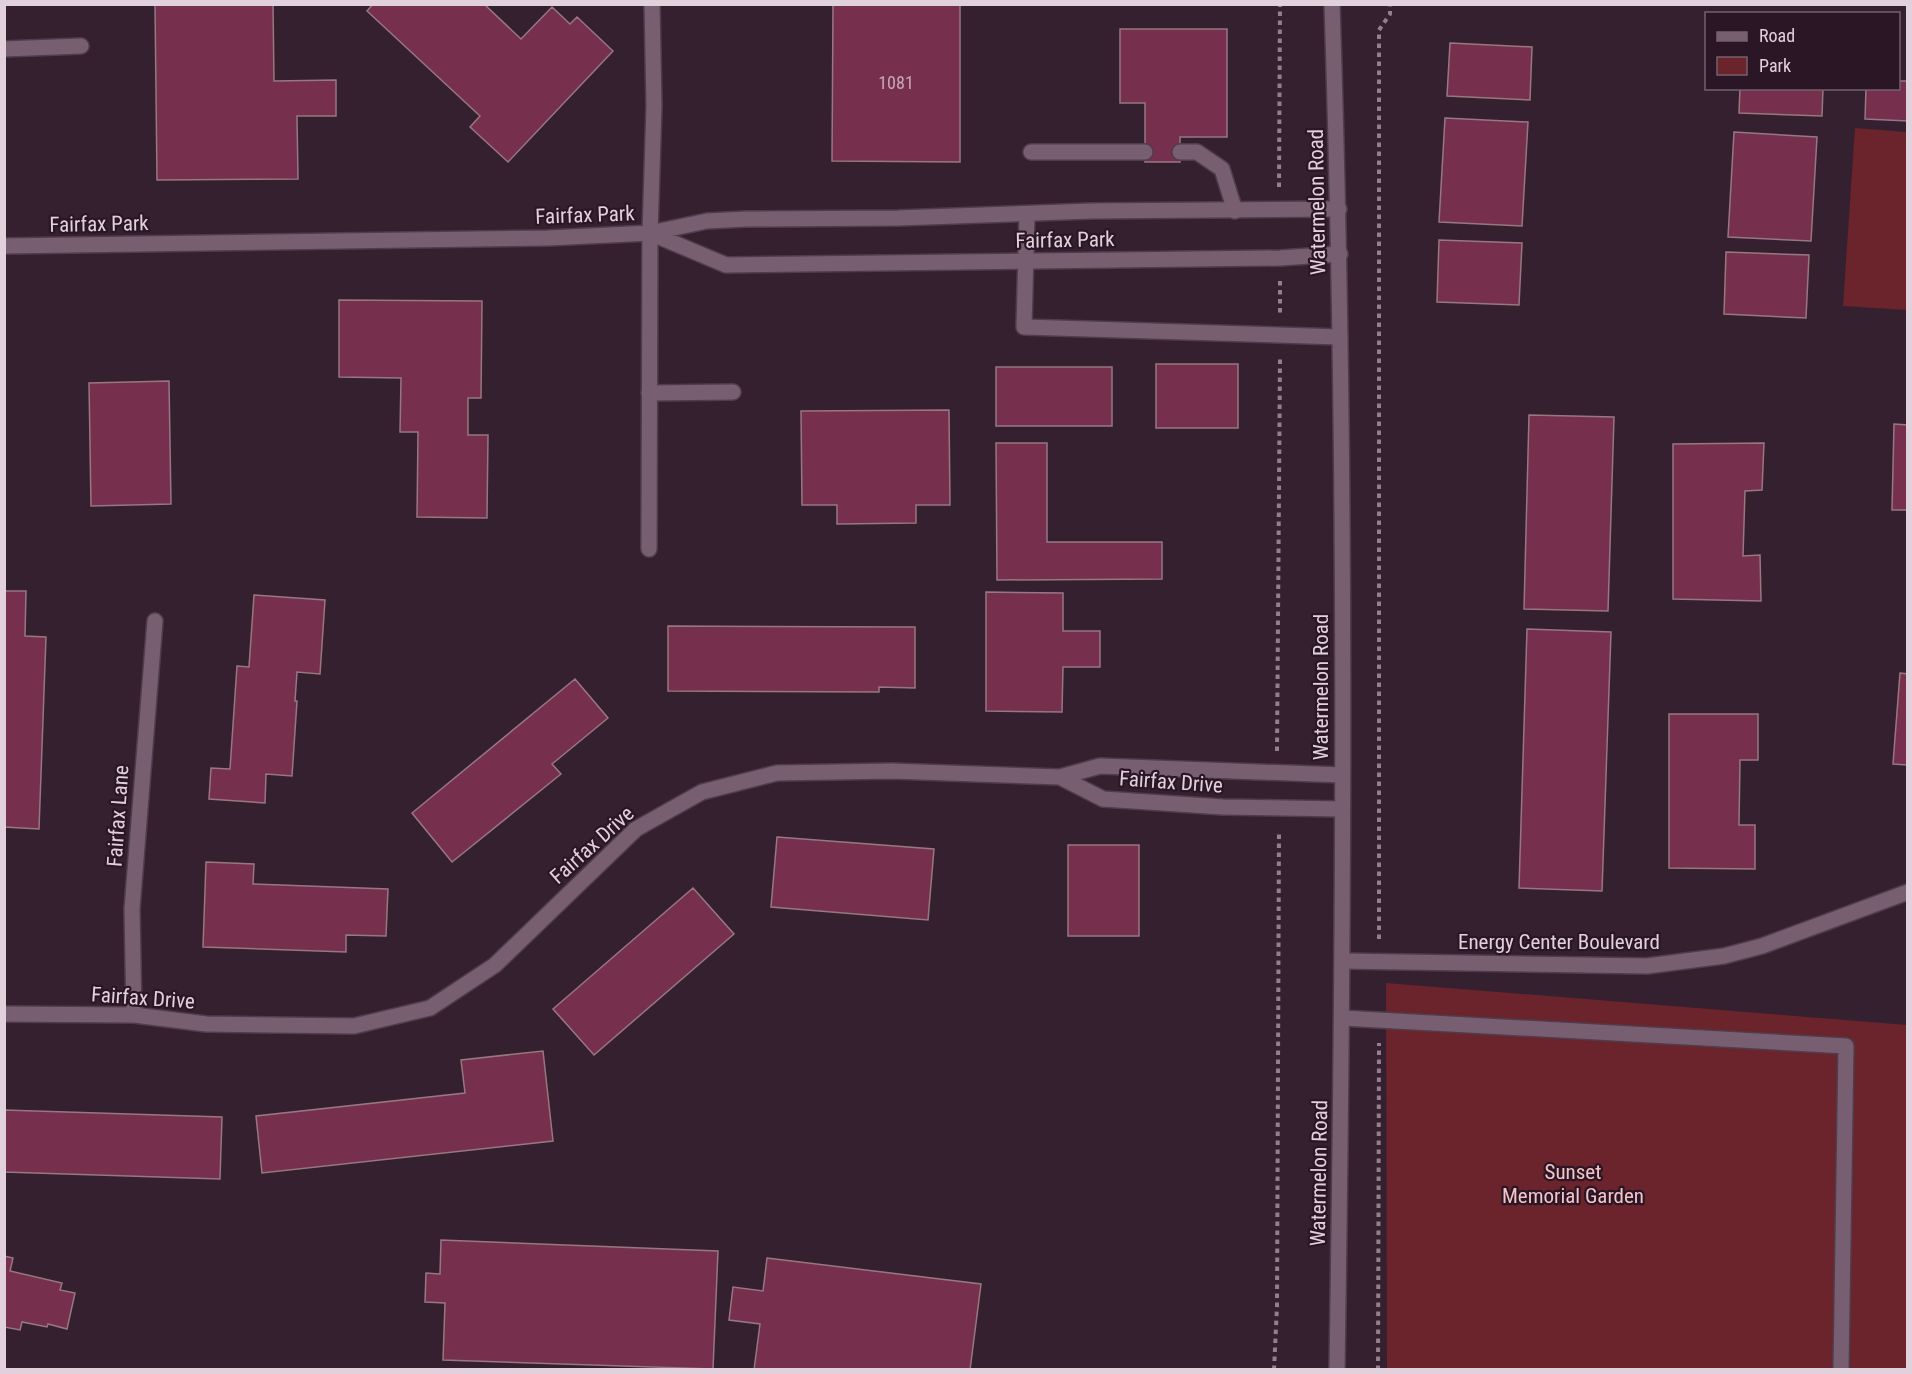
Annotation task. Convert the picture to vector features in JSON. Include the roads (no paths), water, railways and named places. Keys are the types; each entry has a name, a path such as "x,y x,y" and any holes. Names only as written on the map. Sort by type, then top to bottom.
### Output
{"street":[{"path":"649,549 650,233 654,106 652,4"},
{"name":"Watermelon Road","path":"1332,4 1340,254 1342,775 1342,1018 1337,1370"},
{"path":"4,49 81,46"},
{"path":"1031,152 1145,152"},
{"path":"1180,152 1197,152 1222,169 1235,212"},
{"path":"650,233 707,221 736,219 1339,209"},
{"path":"1027,214 1024,327 1340,337"},
{"name":"Fairfax Park","path":"4,246 548,238 650,233 726,265 1280,258 1340,254"},
{"path":"649,393 733,392"},
{"name":"Fairfax Lane","path":"134,1015 132,909 155,621"},
{"path":"1060,777 1100,766 1342,775"},
{"name":"Fairfax Drive","path":"4,1014 134,1015 206,1024 354,1026 430,1008 495,964 636,829 702,792 777,773 892,771 1060,777 1103,799 1223,807 1342,809"},
{"name":"Energy Center Boulevard","path":"1342,961 1647,966 1724,956 1762,946 1908,892"},
{"path":"1342,1018 1846,1046 1840,1370"}],"park label":[{"name":"Sunset Memorial Garden","path":"1573,1184"}]}
